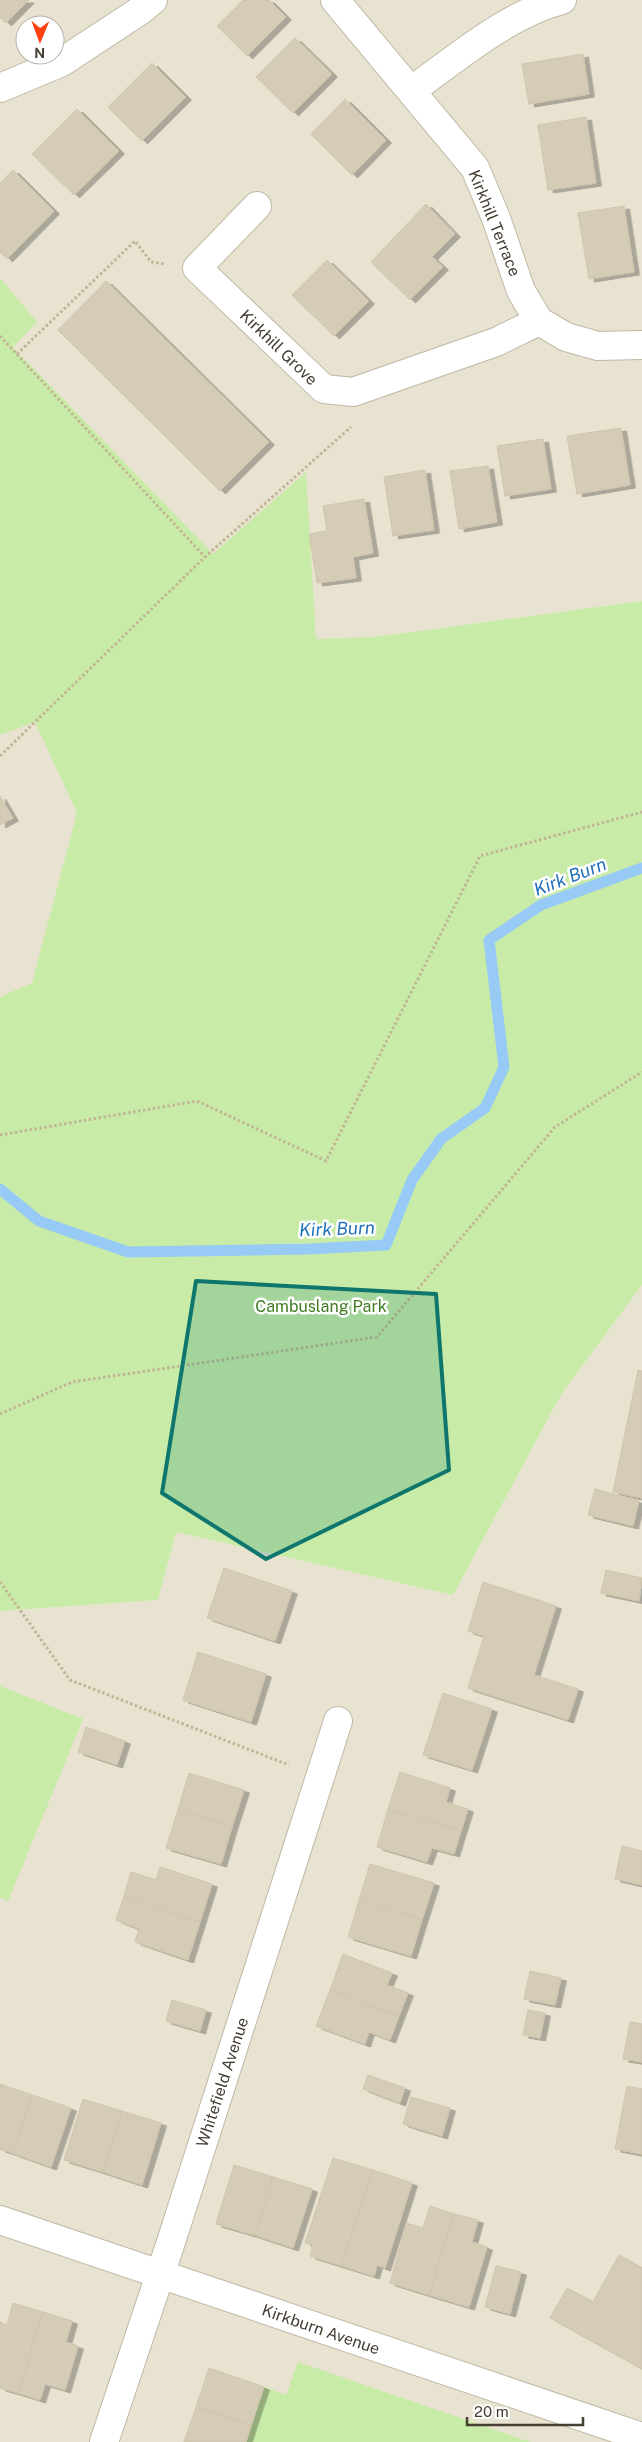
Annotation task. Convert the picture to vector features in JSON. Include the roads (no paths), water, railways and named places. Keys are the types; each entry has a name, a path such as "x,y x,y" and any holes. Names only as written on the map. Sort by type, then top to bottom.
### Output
{"street":[{"path":"0,88 62,62 141,10 153,0"},
{"name":"Kirkhill Terrace","path":"335,0 412,90 475,168 496,218 521,291 539,321 566,337 598,346 642,345"},
{"path":"412,90 497,30 550,3 562,0"},
{"name":"Kirkhill Grove","path":"257,206 197,268 324,390 353,392 496,342 539,321"},
{"name":"Whitefield Avenue","path":"104,2442 160,2275 338,1721"},
{"name":"Kirkburn Avenue","path":"0,2220 642,2437"}],"waterway":[{"name":"Kirk Burn","path":"0,1189 39,1221 128,1252 309,1249 386,1245 412,1180 441,1139 485,1108 504,1067 489,940 541,905 642,868"}],"park label":[{"name":"Cambuslang Park","path":"321,1306"}]}
